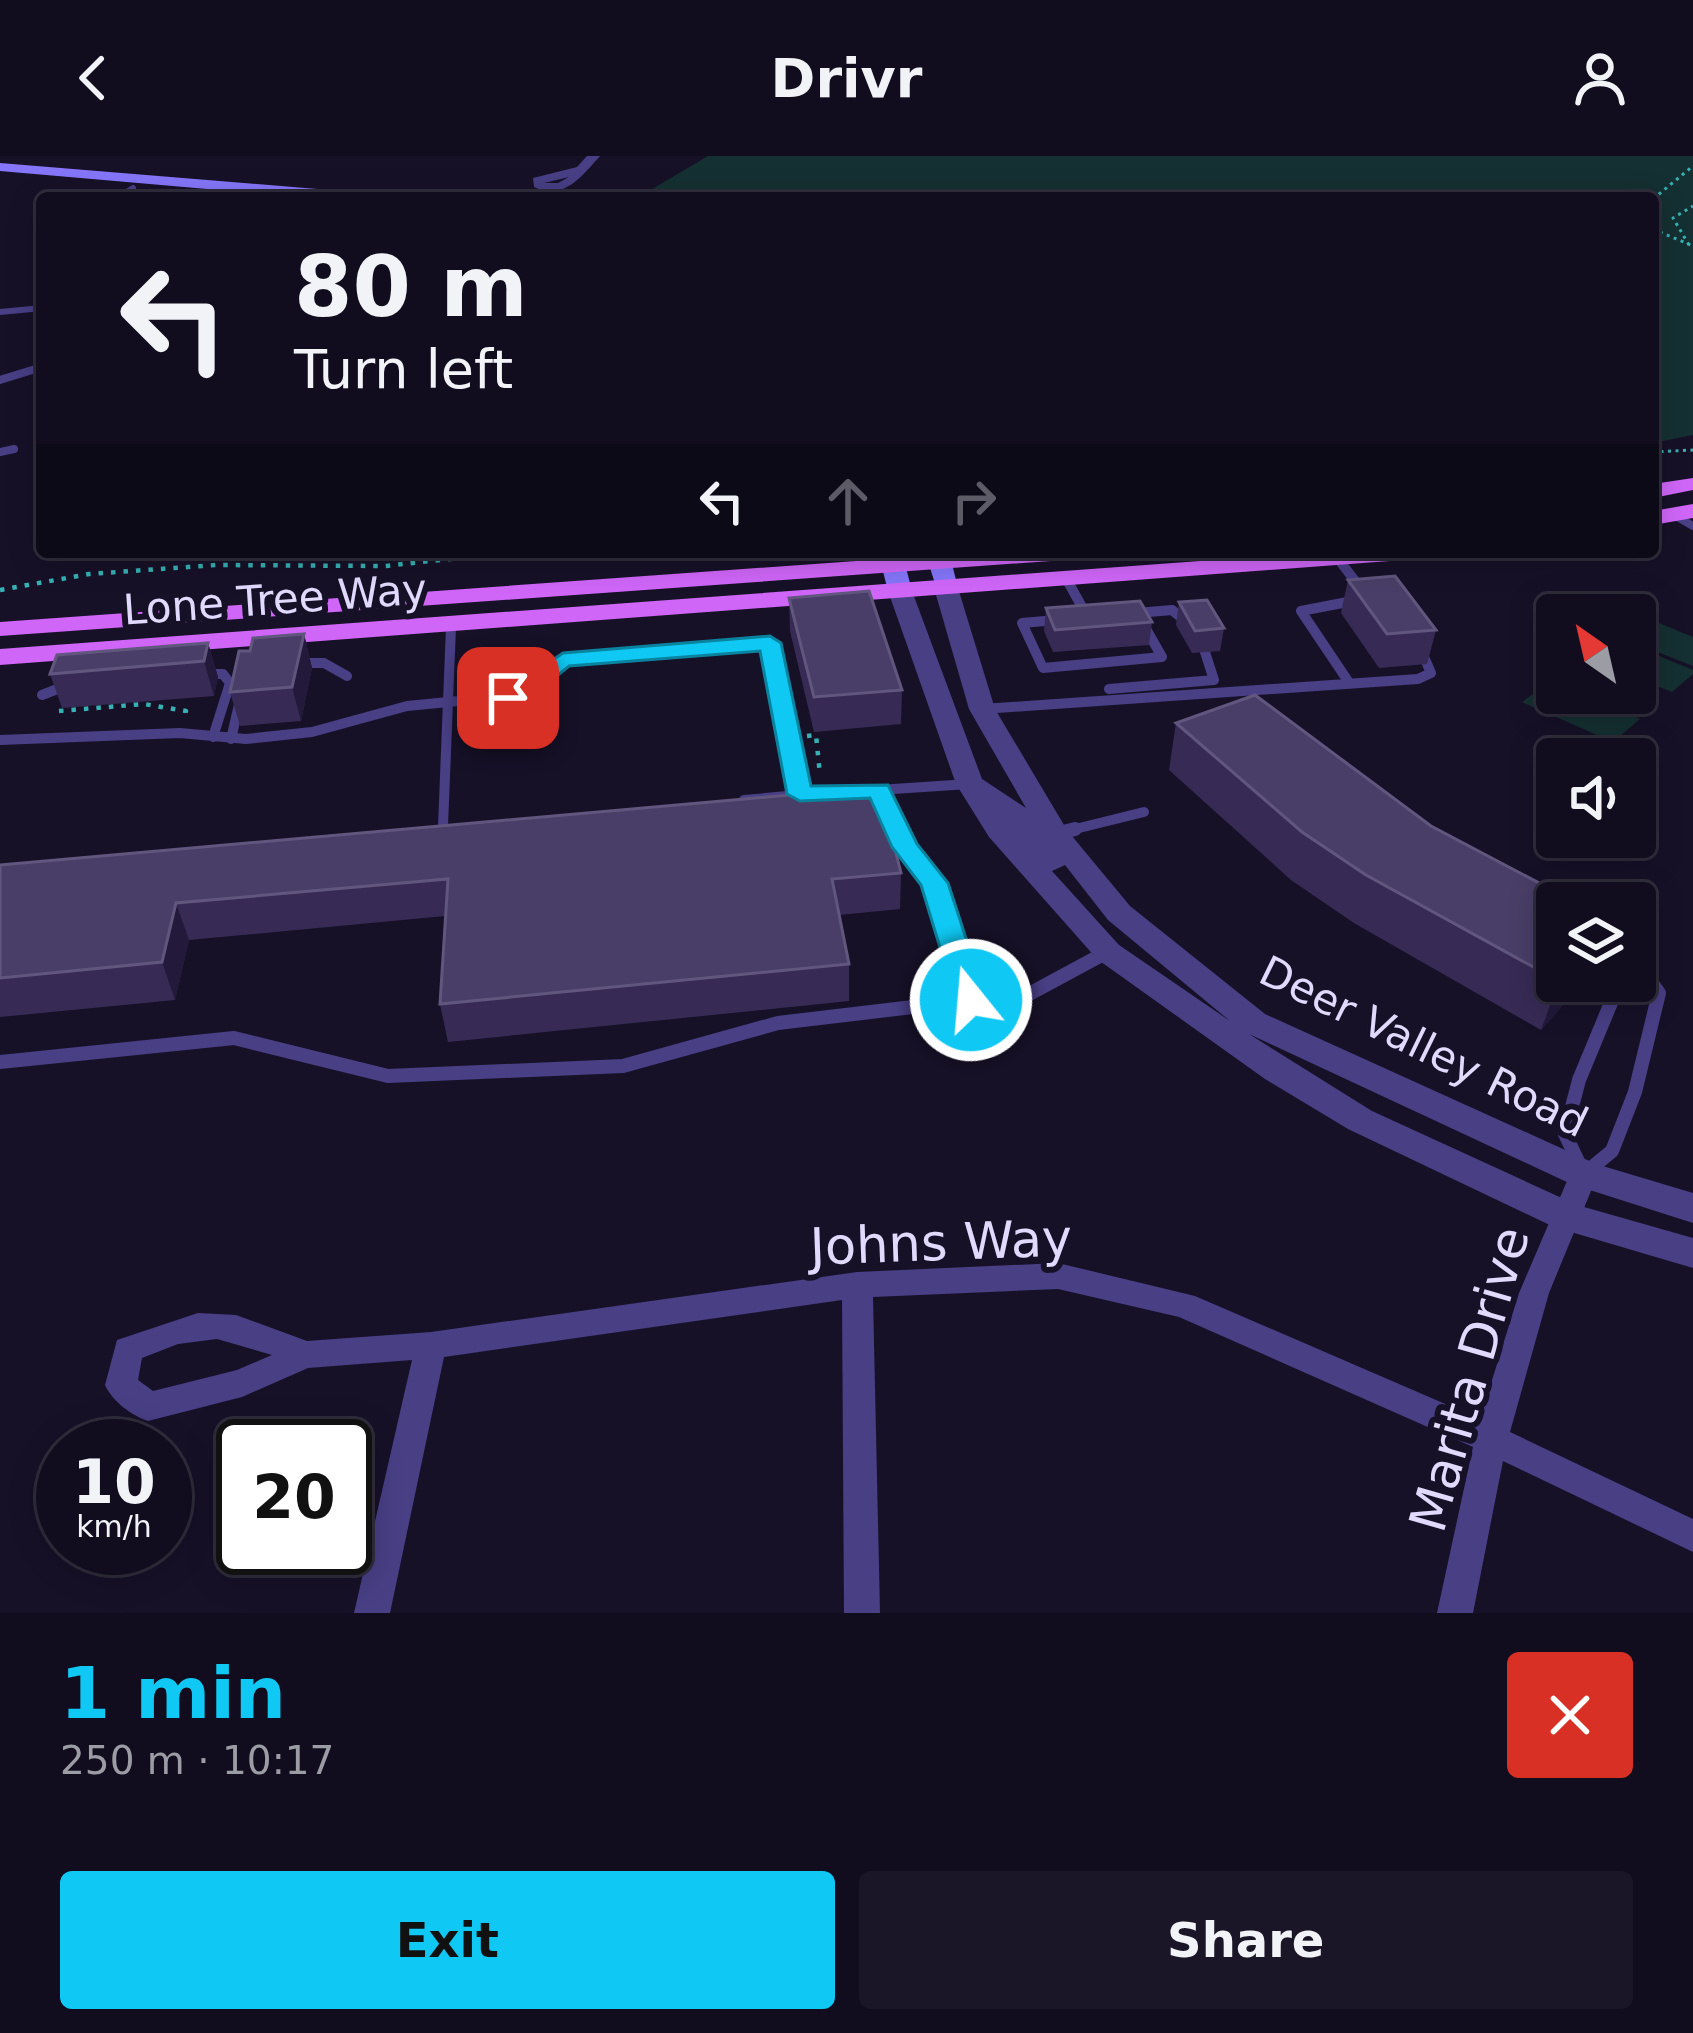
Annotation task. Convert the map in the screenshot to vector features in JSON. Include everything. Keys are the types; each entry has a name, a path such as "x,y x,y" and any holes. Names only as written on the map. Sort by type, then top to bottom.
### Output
{"main road":[{"path":"0,167 295,192"},
{"path":"0,177 192,192"},
{"path":"1659,489 1693,484"},
{"name":"Lone Tree Way","path":"0,629 941,568 1027,558"},
{"name":"Lone Tree Way","path":"941,568 1067,580 1358,558"},
{"name":"Lone Tree Way","path":"0,657 451,627 894,570"}],"street":[{"path":"577,171 594,156"},
{"name":"Deer Valley Road","path":"941,568 982,709 1055,834 1118,913 1253,1022 1584,1174 1693,1208"},
{"name":"Deer Valley Road","path":"894,570 970,784 999,831 1108,952 1277,1070 1360,1120 1567,1217 1693,1253"},
{"path":"970,784 1010,807 1058,869 1118,913"},
{"name":"Marita Drive","path":"1455,1613 1491,1438 1534,1293 1584,1174"},
{"name":"Johns Way","path":"305,1355 431,1345 857,1285 1058,1276 1184,1305 1491,1438 1693,1536"},
{"path":"857,1285 862,1613"},
{"path":"242,1325 305,1355 242,1383 148,1407 121,1384 128,1350 176,1328 242,1325"},
{"path":"371,1613 431,1345"}],"lane":[{"path":"127,192 133,188"},
{"path":"3,313 36,309"},
{"path":"0,380 36,369"},
{"path":"0,452 14,449"},
{"path":"1339,560 1368,599 1301,611 1348,681"},
{"path":"1067,580 1088,617"},
{"path":"1137,613 1162,657 1043,668 1022,623 1052,626 1088,617 1117,620 1137,613 1172,610 1189,624"},
{"path":"443,826 451,627"},
{"path":"1111,694 1418,679 1431,674 1415,642"},
{"path":"0,740 111,734 231,739 312,732 407,706 520,695 563,660 770,643 800,794"},
{"path":"1133,646 1140,659"},
{"path":"1065,651 1072,665"},
{"path":"982,709 1214,680 1205,652"},
{"path":"1100,662 1111,694"},
{"path":"292,663 324,663 347,676"},
{"path":"189,675 229,677 213,737"},
{"path":"231,739 245,676"},
{"path":"42,695 51,687 80,684"},
{"path":"729,801 970,784"},
{"path":"879,790 905,847 934,883 971,1000"},
{"path":"1055,834 1144,812"},
{"path":"423,828 464,824"},
{"path":"0,1062 234,1038 388,1076 623,1066 778,1023 1031,993 1108,952"},
{"path":"1611,1002 1580,1079 1565,1134 1584,1174 1612,1151 1635,1092 1659,993 1656,989"}],"path":[{"path":"1659,194 1693,166"},
{"path":"1682,173 1693,175"},
{"path":"1691,246 1672,218 1693,206"},
{"path":"1659,232 1691,246"},
{"path":"1659,452 1693,450"},
{"path":"0,590 89,574 194,566 385,566 460,558"},
{"path":"802,716 807,736 816,735 825,793"}],"green space":[{"path":"708,156 1693,156 1693,435 1659,442 1659,192 647,192"},
{"path":"1656,622 1693,637 1693,666 1656,651"},
{"path":"1656,655 1693,670 1672,692 1656,686"},
{"path":"1536,692 1536,708 1522,702"},
{"path":"1549,714 1628,714 1640,719 1618,738 1604,738"}],"building":[{"path":"1395,576 1436,630 1387,634 1348,580"},
{"path":"869,591 902,690 814,697 789,598"},
{"path":"1207,600 1224,628 1195,631 1179,602"},
{"path":"1140,601 1152,622 1055,630 1046,608"},
{"path":"304,634 292,687 230,692 239,651 250,651 253,638"},
{"path":"208,643 204,661 50,674 57,655"},
{"path":"1255,695 1431,826 1537,882 1536,968 1366,875 1302,832 1176,723"},
{"path":"879,787 901,873 832,879 849,964 440,1004 448,879 176,903 162,962 0,978 0,865"}],"route":[{"path":"508,698 520,695 563,660 770,643 800,794 879,790 905,847 934,883 971,1000"}]}
